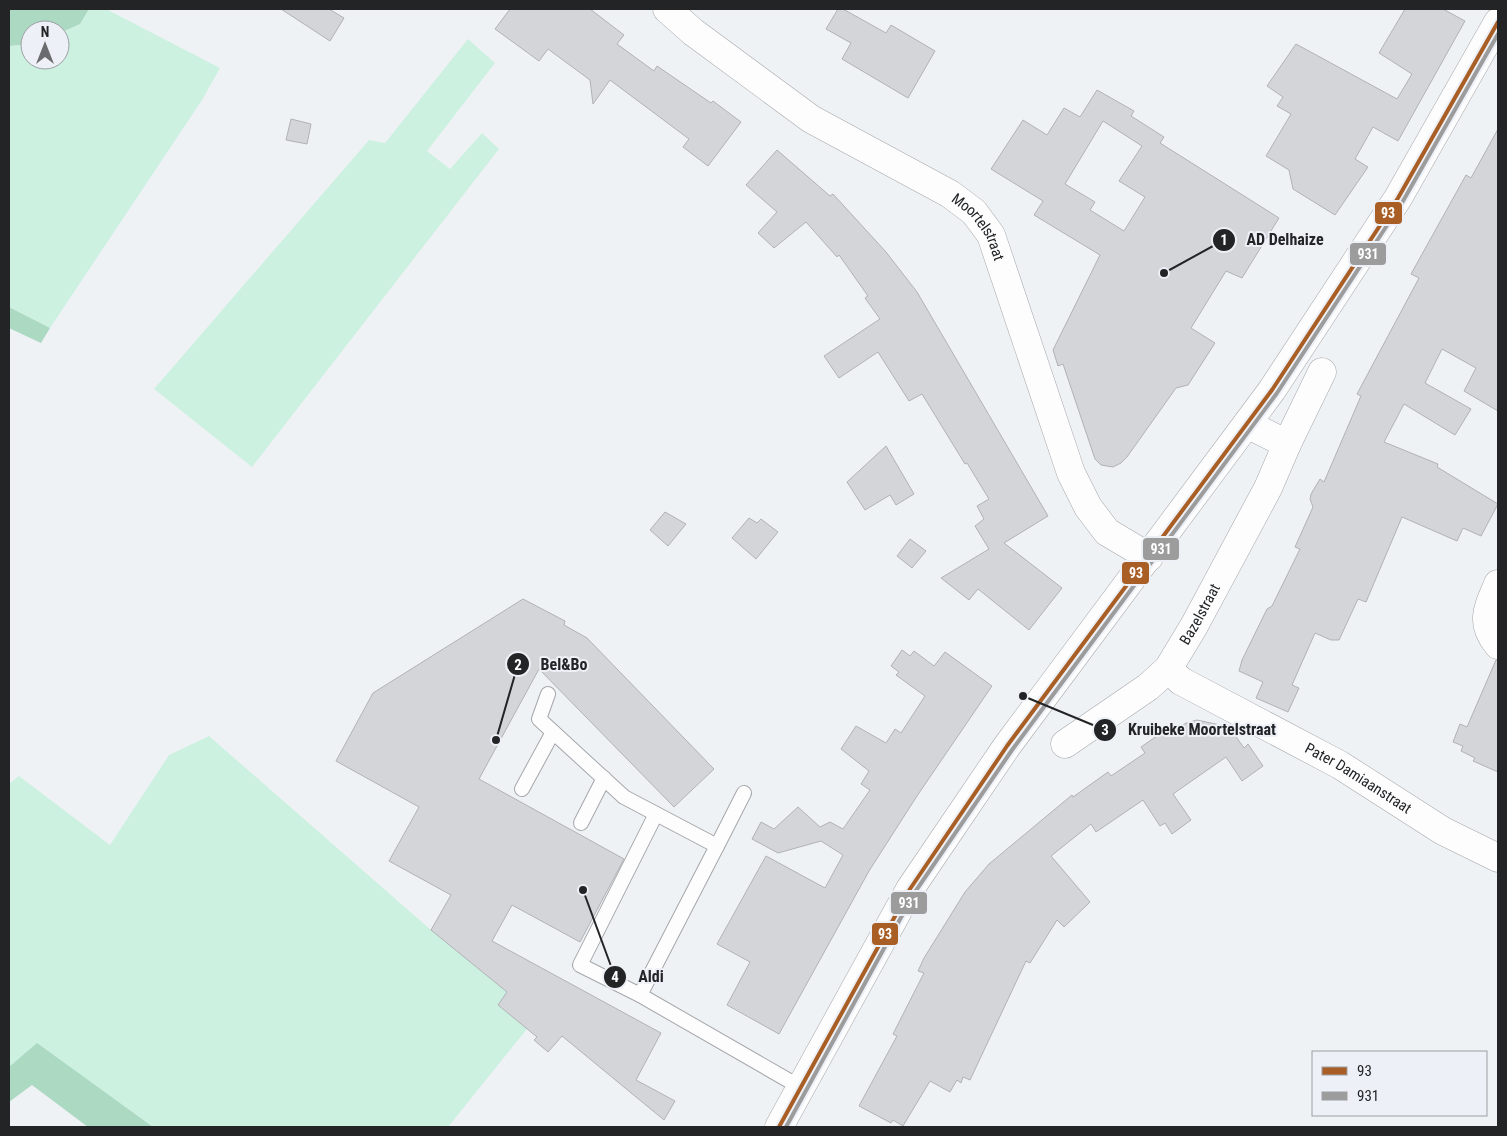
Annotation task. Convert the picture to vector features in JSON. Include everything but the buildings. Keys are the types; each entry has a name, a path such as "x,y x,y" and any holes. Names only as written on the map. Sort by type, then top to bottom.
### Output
{"street":[{"name":"Moortelstraat","path":"668,9 693,32 811,119 950,194 974,212 991,235 1071,473 1088,507 1107,532 1149,557"},
{"path":"779,1127 910,889 1007,746 1272,390 1398,198 1498,22"},
{"name":"Bazelstraat","path":"1065,744 1148,687 1168,669 1194,626 1268,488 1322,372"},
{"path":"1247,424 1287,444"},
{"path":"1498,584 1488,608 1486,621 1490,635 1498,644"},
{"name":"Pater Damiaanstraat","path":"1168,669 1181,682 1340,765 1443,831 1498,858"}],"lane":[{"path":"548,694 539,719 624,797 718,846"},
{"path":"522,789 553,732"},
{"path":"581,823 604,778"},
{"path":"640,995 744,793"},
{"path":"656,814 580,965 640,995 800,1087"}],"green space":[{"path":"9,9 89,9 80,24 70,28 70,20 20,20 20,45 9,46"},
{"path":"89,9 106,9 220,68 202,100 50,328 9,307 9,46 20,45 20,70 70,70 70,28 80,24"},
{"path":"468,39 495,63 427,151 450,169 482,133 499,149 252,467 154,389 369,140 385,143"},
{"path":"9,307 50,328 41,343 9,328"},
{"path":"209,736 431,930 507,992 498,1005 527,1029 448,1127 153,1127 37,1044 9,1067 9,784 19,776 110,845 169,755"},
{"path":"37,1043 153,1127 88,1127 32,1085 9,1102 9,1067"}],"transit line":[{"name":"93","path":"779,1127 910,889 1007,746 1272,390 1398,198 1498,22"},
{"name":"931","path":"786,1127 915,892 1012,750 1277,393 1403,201 1498,34"}],"place":[{"name":"AD Delhaize","path":"1164,273"},
{"name":"Kruibeke Moortelstraat","path":"1023,696"},
{"name":"Bel&Bo","path":"496,740"},
{"name":"Aldi","path":"583,890"}]}
